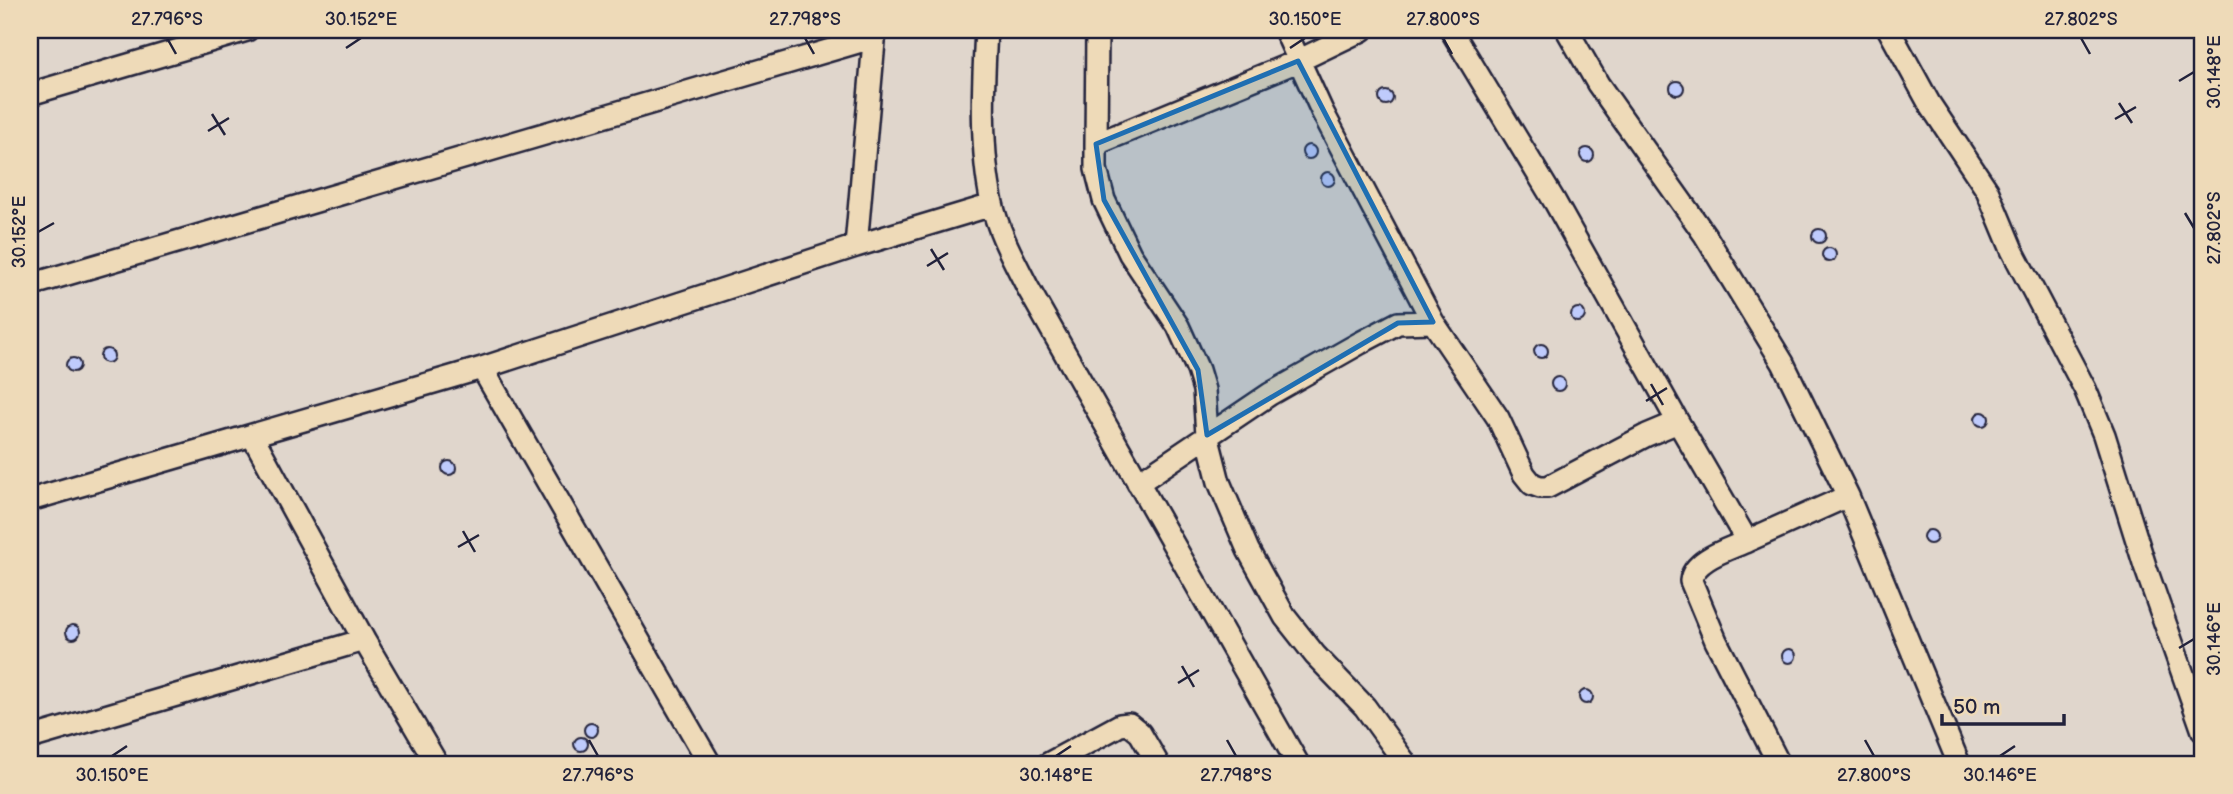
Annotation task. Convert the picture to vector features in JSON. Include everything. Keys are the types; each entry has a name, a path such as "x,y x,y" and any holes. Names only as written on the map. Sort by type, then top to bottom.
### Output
{"street":[{"path":"30,94 247,30"},
{"path":"986,30 984,106 992,205 1028,288 1298,764"},
{"path":"1097,30 1096,169 1104,200 1130,254 1178,326 1198,370 1204,390 1207,435 1219,482 1248,550 1285,617 1315,655 1365,707 1406,764"},
{"path":"1285,30 1298,61 1433,322 1498,418 1524,474 1532,484 1548,487 1647,435 1678,422"},
{"path":"1096,144 1298,61 1362,30"},
{"path":"1451,30 1555,202 1748,541"},
{"path":"1567,30 1598,84 1705,235 1783,363 1848,496 1959,764"},
{"path":"1889,30 1929,103 1987,190 2012,250 2085,389 2104,435 2148,576 2203,731"},
{"path":"30,285 875,33 856,246"},
{"path":"30,500 482,368 856,246 992,205"},
{"path":"1138,483 1270,394 1398,323 1433,322"},
{"path":"482,368 710,764"},
{"path":"252,435 437,764"},
{"path":"1779,764 1716,641 1691,582 1692,574 1698,566 1748,541 1848,496"},
{"path":"30,738 365,640"},
{"path":"1048,764 1120,724 1129,724 1140,733 1158,764"}],"highlighted area":[{"path":"1298,61 1433,322 1398,323 1207,435 1198,370 1104,200 1096,144"}],"building":[{"path":"1677,81 1682,83 1682,93 1677,95 1672,93 1670,88 1672,83"},
{"path":"1386,91 1391,93 1391,103 1386,105 1381,103 1379,98 1381,93"},
{"path":"1309,145 1314,147 1314,157 1309,159 1304,157 1302,152 1304,147"},
{"path":"1587,148 1592,150 1592,160 1587,162 1582,160 1580,155 1582,150"},
{"path":"1328,172 1333,174 1333,184 1328,186 1323,184 1321,179 1323,174"},
{"path":"1819,229 1824,231 1824,241 1819,243 1814,241 1812,236 1814,231"},
{"path":"1829,248 1834,250 1834,260 1829,262 1824,260 1822,255 1824,250"},
{"path":"1578,308 1583,310 1583,320 1578,322 1573,320 1571,315 1573,310"},
{"path":"1541,344 1546,346 1546,356 1541,358 1536,356 1534,351 1536,346"},
{"path":"107,349 112,351 112,361 107,363 102,361 100,356 102,351"},
{"path":"73,358 78,360 78,370 73,372 68,370 66,365 68,360"},
{"path":"1558,377 1563,379 1563,389 1558,391 1553,389 1551,384 1553,379"},
{"path":"1982,412 1987,414 1987,424 1982,426 1977,424 1975,419 1977,414"},
{"path":"449,461 454,463 454,473 449,475 444,473 442,468 444,463"},
{"path":"1930,530 1935,532 1935,542 1930,544 1925,542 1923,537 1925,532"},
{"path":"73,625 78,627 78,637 73,639 68,637 66,632 68,627"},
{"path":"1789,649 1794,651 1794,661 1789,663 1784,661 1782,656 1784,651"},
{"path":"1586,690 1591,692 1591,702 1586,704 1581,702 1579,697 1581,692"},
{"path":"591,723 596,725 596,735 591,737 586,735 584,730 586,725"},
{"path":"581,737 586,739 586,749 581,751 576,749 574,744 576,739"}]}
